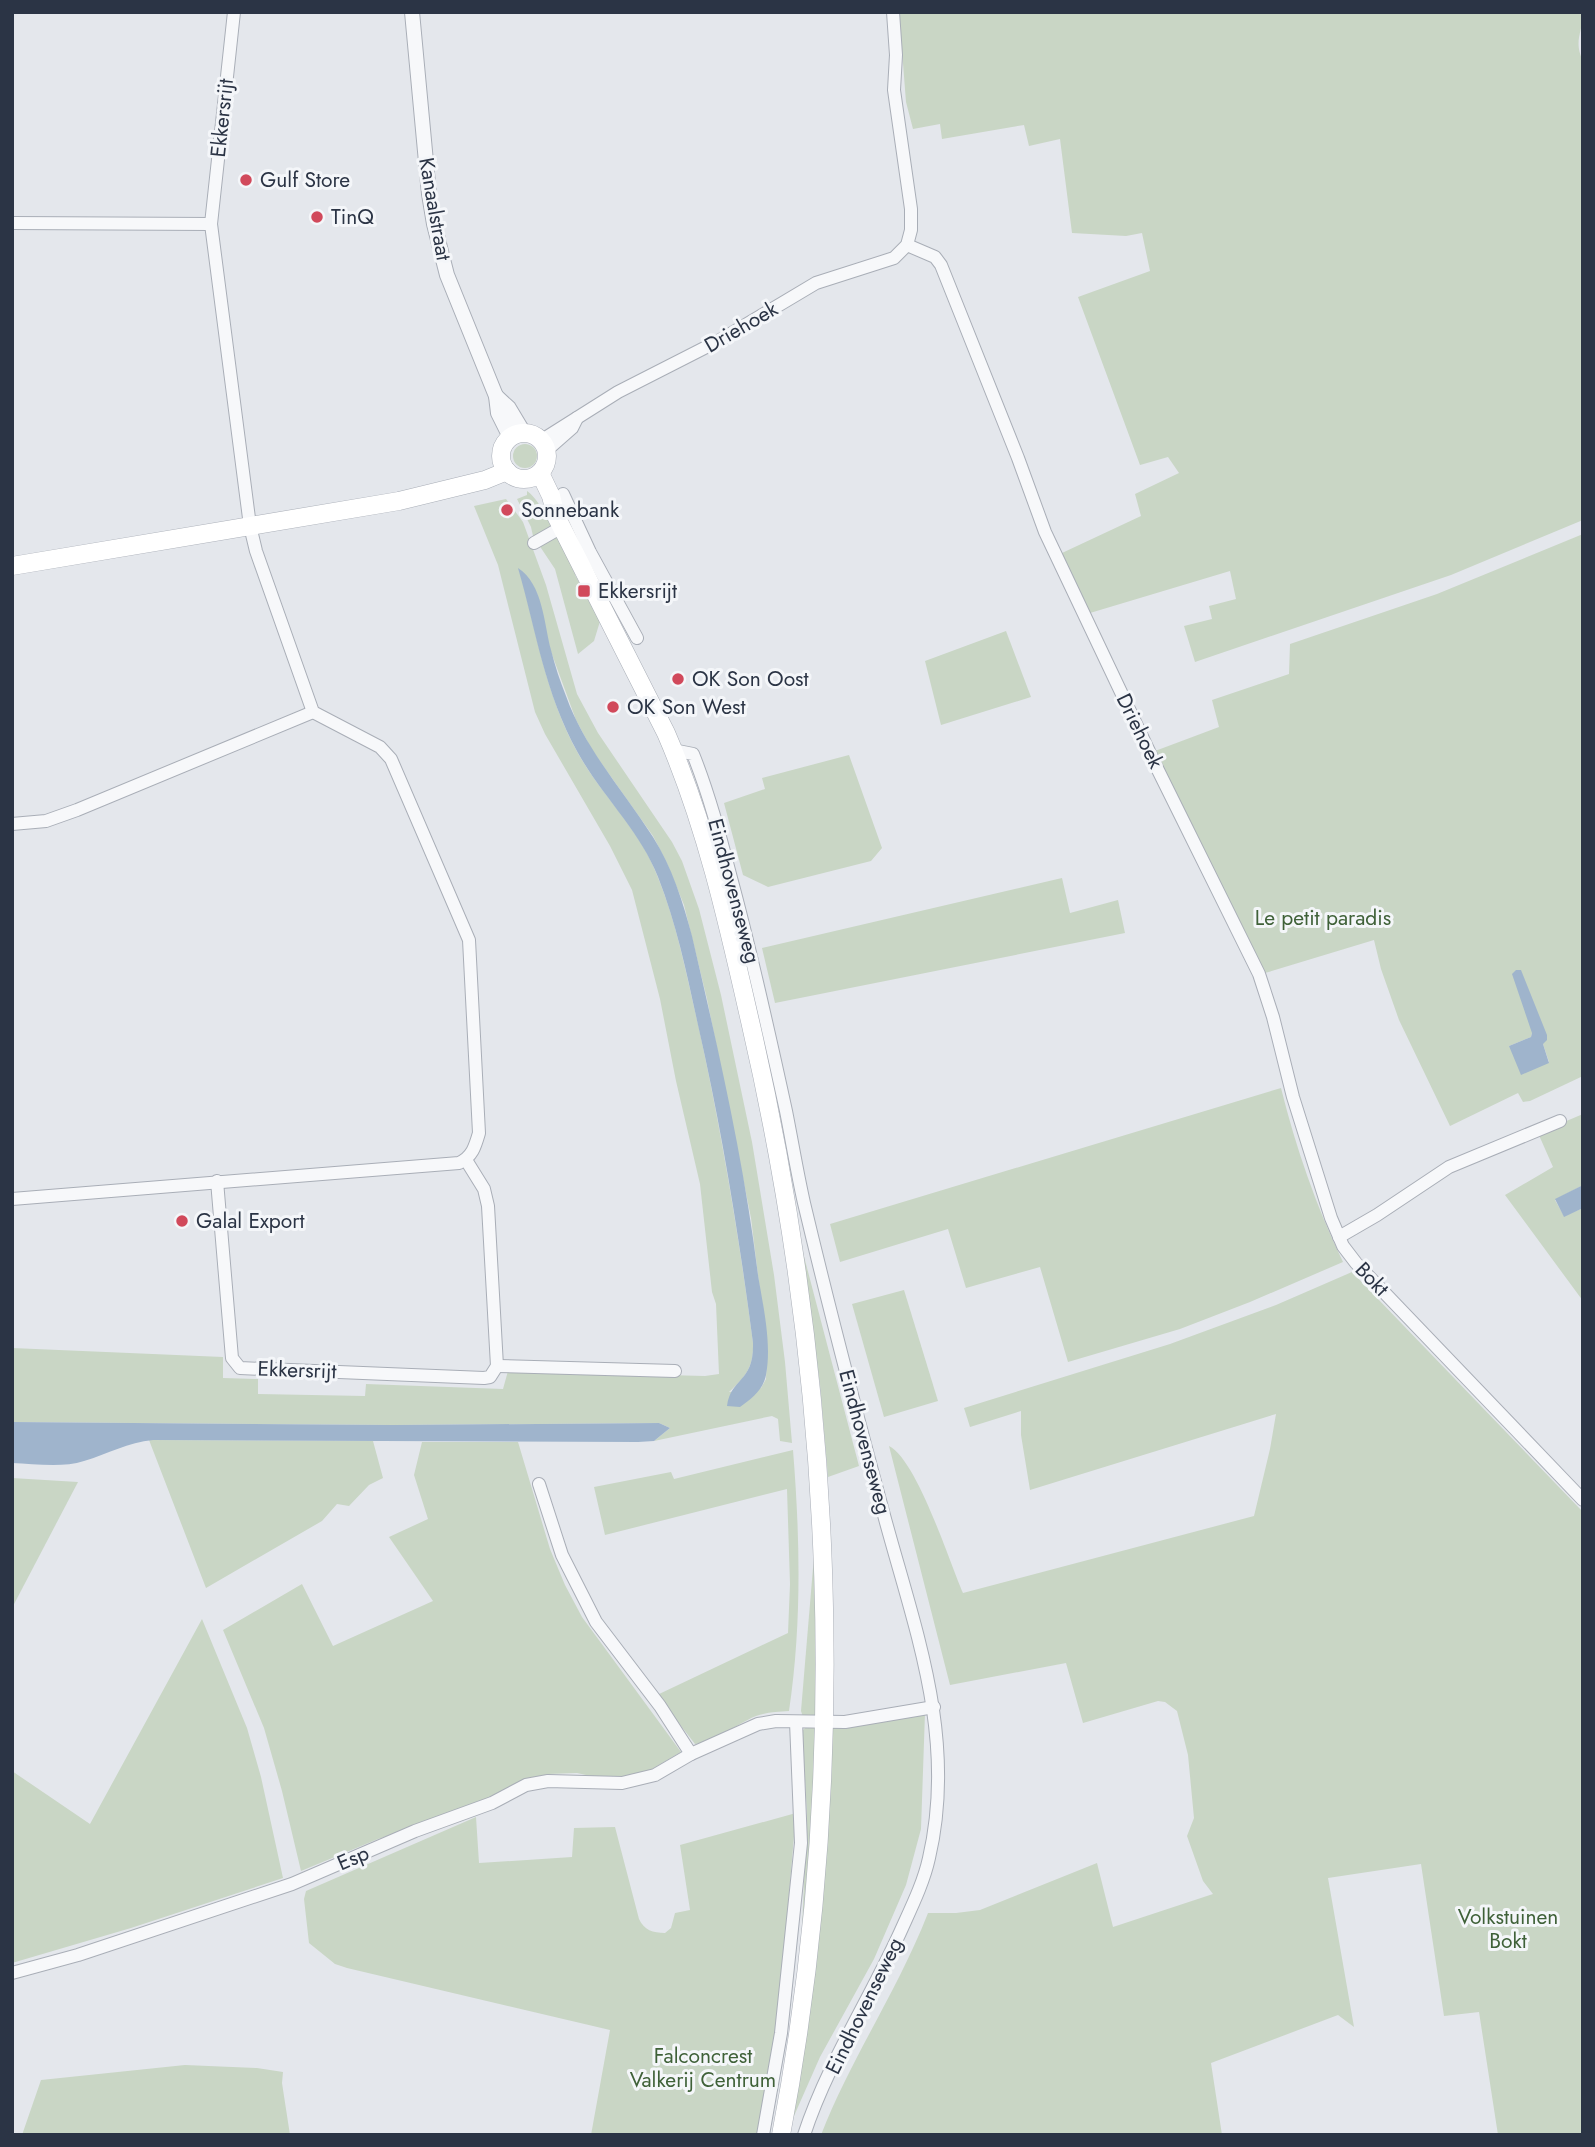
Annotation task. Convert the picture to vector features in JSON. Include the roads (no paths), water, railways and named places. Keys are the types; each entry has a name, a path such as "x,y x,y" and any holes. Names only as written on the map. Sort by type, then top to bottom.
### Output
{"main road":[{"path":"517,435 544,445 547,459 533,476 512,476 504,465 505,443 517,435"},
{"path":"12,566 399,501 463,483 485,480 504,465"},
{"name":"Eindhovenseweg","path":"533,476 541,502 584,555 682,767 735,955 775,1137 790,1230 804,1325 819,1489 824,1593 825,1722 817,1866 799,2028 781,2135"}],"street":[{"name":"Ekkersrijt","path":"234,12 211,223 250,526 256,551 313,712"},
{"name":"Kanaalstraat","path":"412,12 434,225 447,275 496,396 498,412 517,435"},
{"path":"893,12 897,55 894,90 911,209 911,230 907,245"},
{"path":"12,223 211,223"},
{"name":"Driehoek","path":"544,445 572,428 577,418 618,392 722,339 816,283 894,258 907,245 935,257 1050,543 1156,766 1254,962 1273,1017 1301,1126 1339,1237"},
{"name":"Eindhovenseweg","path":"563,494 584,555 637,638"},
{"path":"534,543 559,522"},
{"path":"12,824 46,821 77,810 313,712 380,747 391,759 469,940 479,1133 475,1149 466,1160 459,1163 12,1199"},
{"name":"Eindhovenseweg","path":"673,750 693,754 717,825 761,996 817,1258 926,1665 938,1746 937,1792 929,1858 915,1901 820,2094 804,2135"},
{"name":"Bokt","path":"1560,1121 1449,1167 1339,1237 1356,1263 1583,1500"},
{"path":"466,1160 484,1189 488,1206 497,1366"},
{"name":"Ekkersrijt","path":"217,1181 232,1358 240,1368 484,1378 490,1377 497,1366 675,1371"},
{"path":"539,1484 562,1555 596,1622 660,1706 691,1755"},
{"name":"Esp","path":"12,1973 78,1955 292,1884 415,1831 492,1803 526,1786 548,1781 622,1783 655,1775 758,1724 776,1721 845,1722 934,1707"},
{"path":"762,2135 781,2033 797,1888 801,1822 796,1722"}],"water":[{"path":"518,568 533,584 538,594 556,668 574,715 594,752 660,848 676,885 692,936 738,1147 766,1325 768,1363 765,1380 756,1393 740,1407 727,1406 733,1390 750,1366 753,1343 722,1144 686,969 665,895 650,860 588,769 566,730 542,662"},
{"path":"1521,970 1547,1035 1543,1044 1549,1063 1521,1075 1509,1046 1531,1037 1532,1033 1512,974"},
{"path":"1583,1185 1583,1208 1564,1217 1555,1199"},
{"path":"12,1422 394,1425 659,1423 670,1428 654,1441 638,1442 153,1440 76,1463 49,1465 12,1463"}],"place":[{"name":"Gulf Store","path":"246,180"},
{"name":"TinQ","path":"317,217"},
{"name":"Sonnebank","path":"507,510"},
{"name":"Ekkersrijt","path":"584,591"},
{"name":"OK Son Oost","path":"678,679"},
{"name":"OK Son West","path":"613,707"},
{"name":"Galal Export","path":"182,1221"}],"park label":[{"name":"Le petit paradis","path":"1323,918"},
{"name":"Volkstuinen Bokt","path":"1508,1929"},
{"name":"Falconcrest Valkerij Centrum","path":"703,2068"}]}
